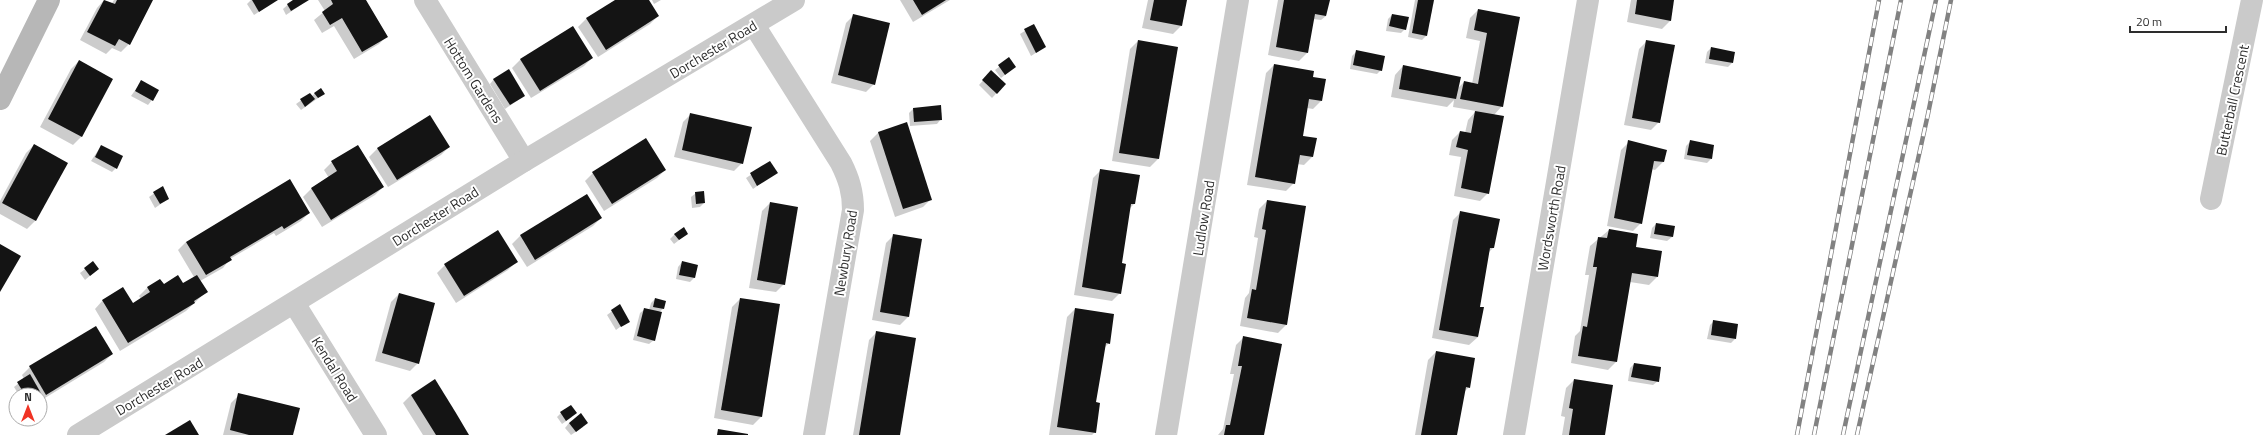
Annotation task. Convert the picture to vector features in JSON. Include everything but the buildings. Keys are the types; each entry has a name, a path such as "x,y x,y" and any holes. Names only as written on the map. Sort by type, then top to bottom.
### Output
{"street":[{"path":"0,99 49,0"},
{"name":"Hottom Gardens","path":"425,0 524,161"},
{"name":"Dorchester Road","path":"78,435 524,161 794,0"},
{"name":"Ludlow Road","path":"1166,435 1238,0"},
{"name":"Wordsworth Road","path":"1514,435 1588,0"},
{"name":"Butterball Crescent","path":"2211,199 2252,0"},
{"name":"Newbury Road","path":"754,25 841,163 849,180 853,197 853,210 814,435"},
{"name":"Kendal Road","path":"294,303 376,435"}],"railway":[{"path":"1797,435 1879,0"},
{"path":"1814,435 1901,0"},
{"path":"1843,435 1936,0"},
{"path":"1857,435 1928,114 1951,0"}]}
